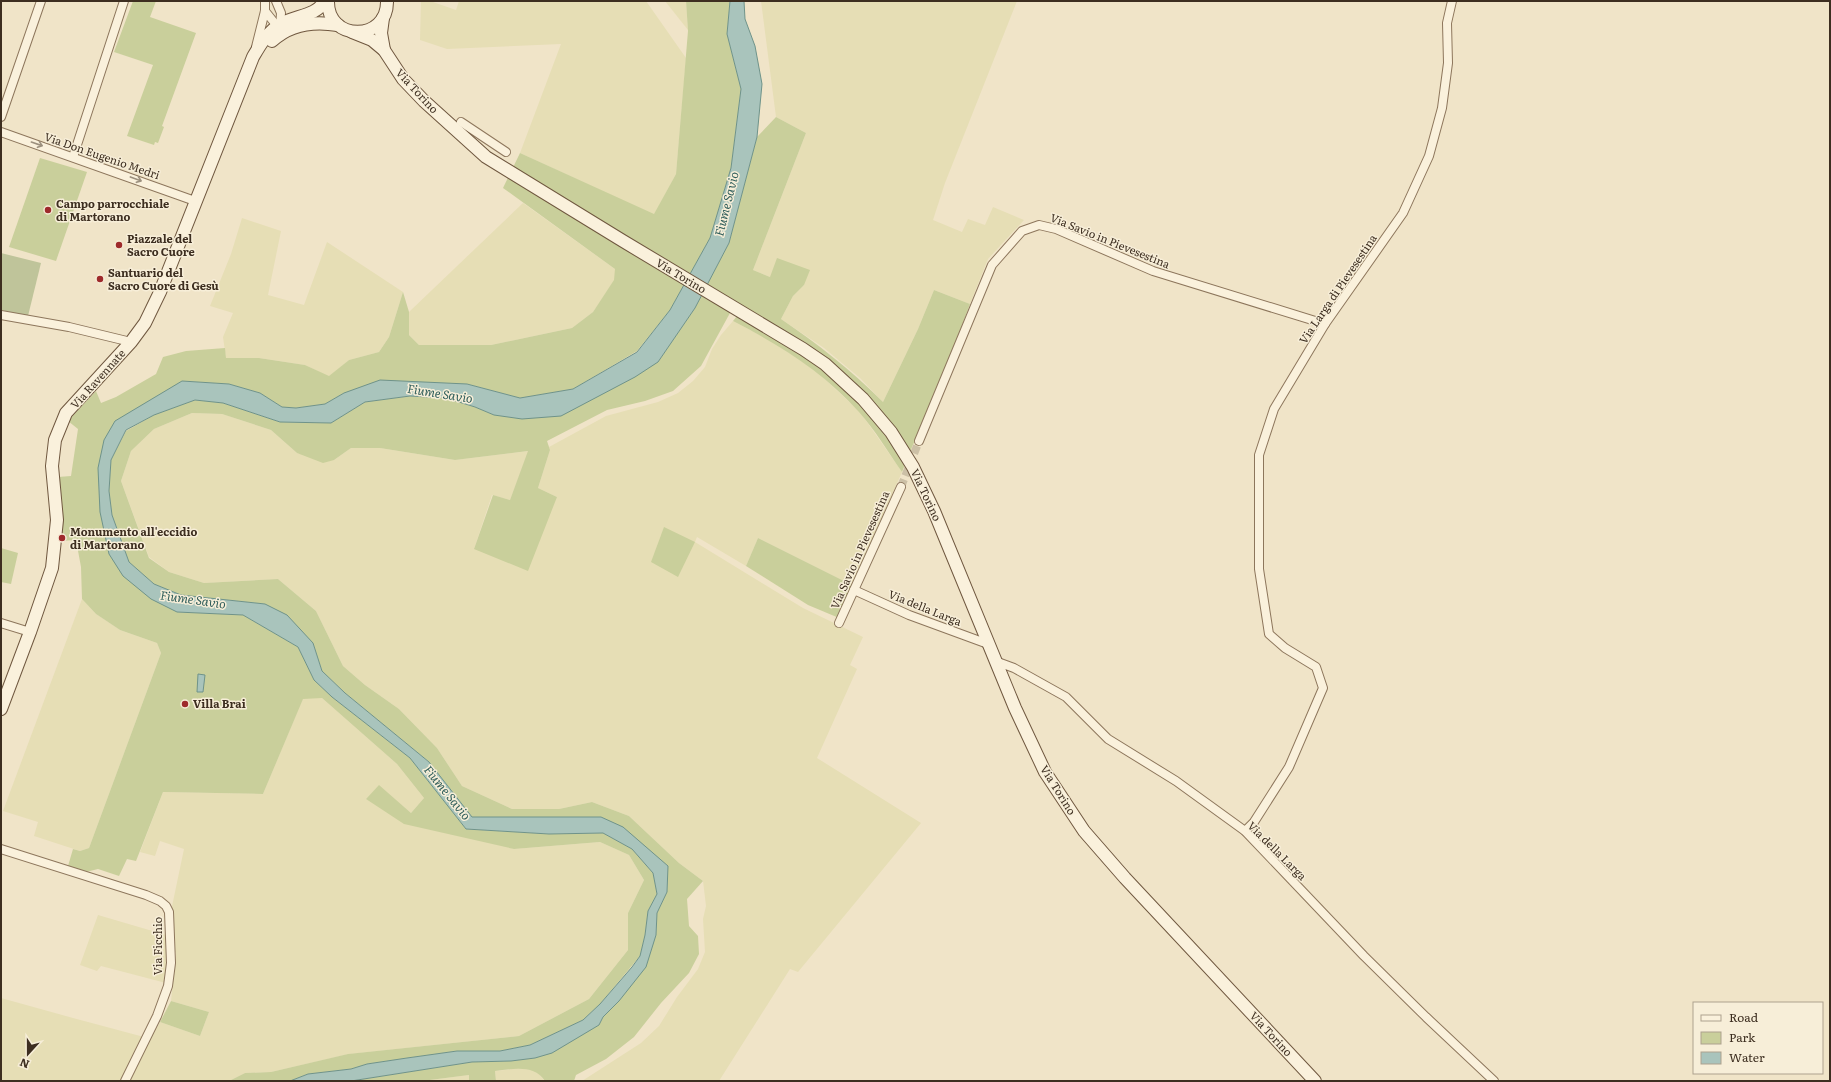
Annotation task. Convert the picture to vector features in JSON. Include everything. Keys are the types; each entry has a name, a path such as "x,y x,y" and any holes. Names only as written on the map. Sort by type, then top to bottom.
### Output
{"main road":[{"name":"Via Ravennate","path":"1,709 52,568 56,520 52,466 55,440 66,413 131,342 145,323 160,292 253,57 263,40 296,18 316,11 325,1"},
{"path":"328,1 329,11 338,25"},
{"name":"Via Torino","path":"384,50 381,34 387,1"},
{"path":"352,32 370,30 383,18"},
{"name":"Via Ravennate","path":"242,85 261,54 281,28 323,22 338,25 352,32"},
{"name":"Via Torino","path":"352,32 372,40 384,50 403,79 486,157 623,241 778,333 825,364 846,382 891,432 913,467 934,511 995,661 1045,772 1084,831 1125,878 1315,1081"}],"street":[{"path":"1,117 41,1"},
{"path":"73,157 124,1"},
{"name":"Via Ravennate","path":"253,57 265,11 264,1"},
{"name":"Via Larga di Pievesestina","path":"1245,831 1254,822 1289,766 1323,688 1316,667 1285,648 1269,634 1259,568 1259,455 1274,409 1325,324 1403,213 1429,156 1442,108 1448,63 1447,23 1452,1"},
{"path":"277,3 296,18"},
{"path":"277,3 280,13 281,28"},
{"path":"265,11 281,28"},
{"path":"460,122 482,138 506,152"},
{"name":"Via Don Eugenio Medri","path":"1,132 195,201"},
{"path":"466,138 482,138"},
{"name":"Via Savio in Pievesestina","path":"919,441 992,265 1022,230 1039,225 1056,229 1153,271 1325,324"},
{"path":"1,315 69,327 131,342"},
{"name":"Via Savio in Pievesestina","path":"839,623 901,487"},
{"name":"Via della Larga","path":"854,590 910,615 988,644"},
{"path":"1,623 30,632"},
{"name":"Via della Larga","path":"995,661 1014,668 1066,697 1108,739 1176,782 1245,831 1364,956 1494,1081"},
{"name":"Via Ficchio","path":"1,849 146,895 160,901 166,906 170,919 171,963 168,986 157,1016 125,1081"}],"shaded area":[{"path":"421,1 430,1 456,10 459,1 646,1 686,58 676,174 654,215 520,153 561,44 447,49 420,40"},
{"path":"665,1 686,1 688,30"},
{"path":"761,1 1017,1 945,183 933,220 962,232 968,219 985,225 993,207 1024,220 988,259 970,304 934,290 918,329 883,402 860,378 824,348 781,319 793,296 804,285 770,277 753,270 806,133 776,117"},
{"path":"523,203 615,269 615,280 593,312 572,328 491,345 419,345 409,335 409,312"},
{"path":"242,218 281,231 268,295 304,305 327,242 403,292 389,337 379,352 349,360 329,377 305,365 259,358 226,358 223,337 233,313 210,306 231,254"},
{"path":"733,321 775,343 816,371 860,412 902,472 852,585 758,538 746,566 697,537 695,542 803,608 863,637 850,665 857,669 817,758 921,823 798,972 790,969 719,1081 582,1081 641,1043 659,1026 677,997 698,969 705,952 703,919 706,906 703,881 679,863 629,816 592,802 559,809 512,809 462,786 437,748 399,709 365,685 343,666 316,611 278,579 204,583 169,572 149,557 121,481 131,451 154,429 192,413 222,414 271,430 297,453 334,460 351,448 380,448 455,460 529,451 510,500 492,495 474,549 557,497 538,488 550,450 549,447 606,416 658,402 678,393 693,381 705,367 712,349"},
{"path":"82,599 96,614 120,630 157,643 161,653 89,848 80,851 34,836 38,822 3,811"},
{"path":"303,698 322,698 397,764 424,798 411,813 379,786 366,799 514,849 600,842 629,855 644,880 628,913 628,950 589,999 519,1036 349,1054 271,1072 245,1073 229,1081 127,1081 160,1022 200,1036 209,1012 171,1001 176,953 170,943 166,983 101,966 97,971 80,965 98,915 166,935 184,849 160,841 155,856 140,852 163,792 263,794"},
{"path":"1,998 144,1037 120,1081 1,1081"},
{"path":"523,1068 536,1071 545,1081 496,1081 495,1071"},
{"path":"469,1075 469,1081 422,1081"}],"green space":[{"path":"133,1 156,1 150,17 196,33 162,126 164,127 158,143 155,142 154,145 127,136 153,65 114,52"},
{"path":"686,1 730,1 727,34 741,89 731,168 710,238 670,310 637,351 573,389 520,398 467,384 344,393 325,404 296,408 282,407 260,393 229,384 182,381 104,440 109,554 177,612 243,615 298,647 314,680 332,697 410,758 466,829 549,834 603,833 632,849 653,873 657,894 648,911 645,935 640,956 600,1004 583,1020 530,1045 500,1051 457,1051 367,1064 351,1069 308,1074 290,1081 229,1081 245,1073 271,1072 348,1054 519,1036 589,999 628,950 628,913 644,880 629,855 600,842 514,849 404,824 366,799 379,785 411,813 424,798 397,764 322,698 303,699 263,794 163,792 136,861 127,859 119,876 98,869 86,872 68,866 73,849 80,851 89,848 161,653 157,643 120,630 96,614 82,599 81,567 76,540 60,541 58,477 71,476 78,429 68,421 96,391 101,403 116,397 156,374 163,357 186,351 225,348 226,358 259,358 305,365 329,376 349,360 379,352 389,337 403,292 409,312 409,335 419,345 491,345 572,328 593,312 614,280 615,269 503,188 520,153 654,214 676,174 688,31"},
{"path":"776,117 806,133 753,270 770,277 777,258 810,270 804,285 793,296 781,319 834,358 883,402 918,329 934,290 970,304 941,381 909,454 816,351 736,302 701,366 673,391 645,401 607,410 547,441 550,450 538,488 557,497 528,571 474,549 493,495 510,500 528,451 455,460 380,448 351,448 334,460 323,463 297,453 271,430 222,414 192,413 154,429 131,451 121,481 149,558 169,572 204,583 278,579 316,611 343,666 365,685 399,709 437,748 462,786 512,809 559,809 592,802 629,816 679,863 703,881 687,899 689,926 698,936 699,954 689,973 661,1003 634,1037 606,1059 576,1075 574,1081 545,1081 535,1072 516,1069 495,1071 496,1081 469,1081 469,1075 422,1081 351,1081 472,1062 511,1061 535,1058 599,1025 603,1017 619,1001 656,935 657,913 667,892 668,866 601,817 472,817 429,762 345,693 322,671 313,643 265,604 181,595 154,584 129,562 112,515 109,491 111,460 126,431 154,415 195,400 223,403 280,422 331,423 365,402 410,396 446,398 494,415 658,362 695,308 729,243 757,137"},
{"name":"Campo parrocchiale di Martorano","path":"40,158 87,172 56,261 9,247"},
{"path":"1,253 41,263 28,316 1,310"},
{"path":"737,316 802,355 823,370 847,391 878,426 897,452 905,465 902,472 870,426 845,397 800,360 733,321"},
{"path":"664,527 695,542 678,577 651,562"},
{"path":"758,538 852,585 839,618 808,605 746,566"},
{"path":"1,548 18,553 11,584 1,582"},
{"path":"171,1001 209,1012 200,1036 160,1022"}],"water":[{"name":"Fiume Savio","path":"730,1 744,1 745,19 755,46 762,84 757,137 729,243 695,308 658,362 635,377 561,416 522,419 494,415 446,398 410,396 365,402 331,423 280,422 223,403 195,400 154,415 126,430 111,460 109,491 112,515 129,562 154,584 181,595 265,604 287,615 313,643 322,671 345,693 429,762 472,817 601,817 623,827 668,866 667,892 657,913 656,935 646,967 619,1001 603,1017 599,1025 552,1053 535,1058 511,1061 472,1062 351,1081 290,1081 308,1074 351,1069 367,1064 407,1058 457,1051 500,1051 530,1045 583,1020 600,1004 640,956 645,935 648,911 657,894 653,873 632,849 603,833 549,834 466,829 410,758 332,697 314,680 298,647 243,615 177,612 151,599 123,576 109,554 100,512 98,468 104,440 115,421 182,381 229,384 260,393 282,407 296,408 325,404 344,393 380,380 467,384 520,398 573,389 637,352 670,310 710,238 731,168 741,89 727,34"},
{"path":"198,674 205,675 203,692 197,692"}],"tunnel":[{"path":"901,487 919,441"}],"place":[{"name":"Campo parrocchiale di Martorano","path":"48,210"},
{"name":"Piazzale del Sacro Cuore","path":"119,245"},
{"name":"Santuario del Sacro Cuore di Gesù","path":"100,279"},
{"name":"Monumento all'eccidio di Martorano","path":"62,538"},
{"name":"Villa Brai","path":"185,704"}]}
